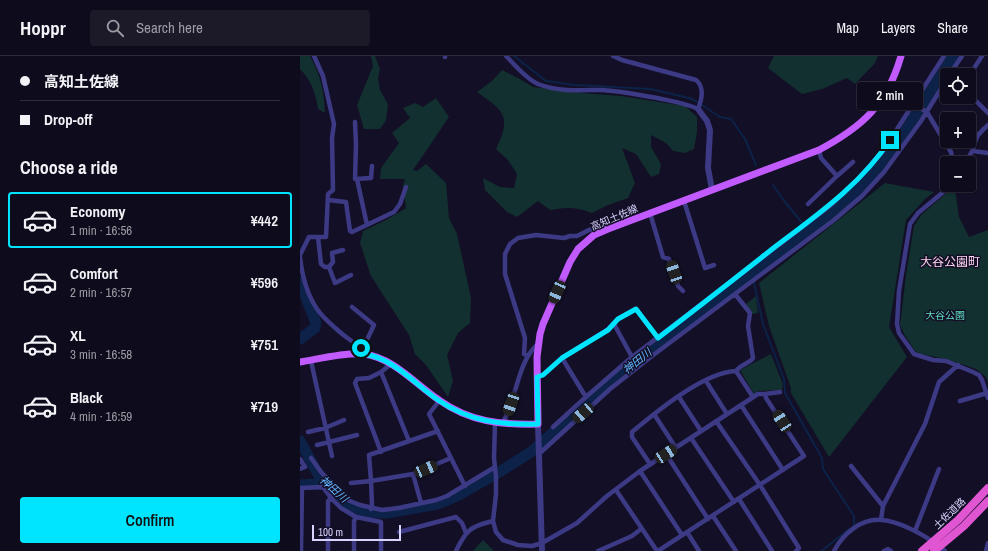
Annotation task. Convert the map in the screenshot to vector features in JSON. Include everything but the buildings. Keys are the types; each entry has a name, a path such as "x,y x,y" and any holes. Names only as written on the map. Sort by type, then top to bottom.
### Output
{"highway":[{"name":"土佐道路","path":"938,548 958,520 988,488"},
{"name":"土佐道路","path":"922,551 938,548 964,526 988,501"}],"main road":[{"name":"高知土佐線","path":"538,424 537,357 540,334 570,262 584,243 594,235 608,229 818,150 841,138 856,128 877,106 893,78 900,56"},
{"path":"300,362 362,351 391,364 439,401 473,418 495,423 538,424"}],"street":[{"path":"314,56 323,76 334,124 332,138 333,190 328,194 326,237 309,237 300,256 301,270 304,281 318,311 362,351 374,325 352,307"},
{"path":"506,56 537,84 570,90 627,92 688,104 698,109 707,121 710,130 708,168 712,190"},
{"path":"613,56 622,60 696,80 700,83 702,90 702,100 698,109"},
{"path":"553,427 586,396 632,357 830,206 883,152 944,56"},
{"path":"954,68 962,56"},
{"path":"974,68 982,56"},
{"path":"539,451 610,389 834,220 862,196 884,172 940,90"},
{"path":"886,92 926,112 951,152 952,156"},
{"path":"976,101 988,113"},
{"path":"984,109 988,103"},
{"path":"355,122 356,146 354,172 355,179 357,179 367,226"},
{"path":"970,156 978,136 988,125"},
{"path":"818,150 821,158 837,176"},
{"path":"973,151 988,153"},
{"path":"808,204 853,162"},
{"path":"357,179 370,178 372,166"},
{"path":"328,200 346,202 350,231 352,232 394,212 400,204 406,186"},
{"path":"943,192 918,213 910,224 899,291 897,324 899,333 914,354 922,357 946,361 979,375 988,398"},
{"path":"684,201 705,268 714,265"},
{"path":"650,213 663,257 669,259 678,286 683,291"},
{"path":"528,356 524,354 525,338 505,274 505,254 510,244 518,238 536,235 564,238 577,236 588,230 601,226 608,229"},
{"path":"318,237 321,264 325,267 329,267"},
{"path":"329,267 332,262 332,253 343,250"},
{"path":"329,267 335,283 351,275"},
{"path":"650,464 632,437 632,432 654,414 679,397 706,381 728,372 736,371 739,367 752,361 754,358 748,326 750,313 735,294"},
{"path":"537,377 543,375 562,358 592,341 614,324 618,319 636,309 658,338"},
{"path":"614,324 632,357"},
{"path":"503,423 514,395 518,379 528,356 534,347 539,343"},
{"path":"562,358 586,396"},
{"path":"311,361 332,456"},
{"path":"381,452 355,383 357,379 369,378 381,372 391,364"},
{"path":"882,520 883,506 925,424 940,382 958,365"},
{"path":"736,371 754,397"},
{"path":"381,372 409,441"},
{"path":"706,381 727,414"},
{"path":"495,423 496,506 493,521 496,532 503,540 518,546 532,546 542,543 578,523 640,471 758,394 780,392"},
{"path":"960,401 987,393"},
{"path":"616,490 641,529 660,550 713,516 804,456 766,398 765,394"},
{"path":"679,397 701,431"},
{"path":"439,401 429,414 464,486"},
{"path":"741,405 783,470"},
{"path":"654,414 676,448"},
{"path":"308,432 325,428 344,420"},
{"path":"716,421 760,485 800,548 796,551"},
{"path":"538,424 542,551"},
{"path":"371,509 369,455 438,431"},
{"path":"317,445 357,435"},
{"path":"691,438 734,502"},
{"path":"666,454 708,519"},
{"path":"311,458 337,490 350,501 371,509 382,510 436,500 495,469"},
{"path":"351,483 413,474 451,458"},
{"path":"300,459 305,467 300,469"},
{"path":"851,466 883,506"},
{"path":"915,531 939,469"},
{"path":"640,471 699,551"},
{"path":"413,474 421,503"},
{"path":"301,551 301,488 323,487 341,508 356,517 381,522 381,551"},
{"path":"328,551 328,501 337,490"},
{"path":"739,499 772,551"},
{"path":"713,516 736,551"},
{"path":"354,551 354,521 356,517"},
{"path":"400,532 456,517 462,523 466,533"},
{"path":"834,551 839,542 853,529 871,521 882,520 915,531 938,548"},
{"path":"456,551 466,533 476,525 493,521"},
{"path":"598,551 632,536 641,529"},
{"path":"986,551 988,543"},
{"path":"884,551 888,549 891,551"}],"green space":[{"path":"300,56 310,56 317,70 323,90 325,113 318,109 312,88 300,69"},
{"path":"371,56 375,56 380,69 378,78 380,90 388,104 386,120 380,129 364,129 357,105 373,66"},
{"path":"774,56 878,56 875,63 855,84 847,78 822,89 802,94 768,68"},
{"path":"502,70 533,87 621,96 685,106 697,117 697,132 694,149 685,153 673,151 666,143 651,135 651,147 661,164 659,174 651,177 636,154 622,148 635,183 628,198 608,205 592,213 571,208 550,210 538,201 517,217 507,212 485,190 483,178 500,187 514,188 517,174 508,160 496,149 504,129 503,115 494,104 477,92 492,81"},
{"path":"436,98 449,117 413,170 417,171 426,164 446,183 449,218 457,234 471,298 470,323 458,333 447,355 453,381 448,397 426,365 415,354 409,335 371,276 360,243 363,231 406,208 403,186 405,179 380,179 381,168 399,143 392,133 410,118 403,108 415,103 423,107"},
{"path":"885,183 934,192 925,199 906,220 889,327 907,357 829,457 791,393 791,388 769,326 759,283"},
{"name":"大谷公園","path":"948,192 955,192 959,217 969,237 988,230 988,382 985,376 976,369 915,351 900,325 914,226 921,215"},
{"path":"756,296 758,313 752,314 746,304"},
{"path":"771,354 783,384 782,390 758,391 754,394 740,370"},
{"path":"483,540 494,551 473,551"}],"waterway":[{"path":"514,56 546,81 575,85 650,89 696,101 720,117 731,119 745,139 756,165"},
{"name":"神田川","path":"300,441 318,474 352,507 367,513 387,513 438,504 457,496 501,471 531,452 632,364 845,202 874,173 904,133 953,56"},
{"path":"773,185 803,224"},
{"name":"神田川","path":"806,227 809,230"},
{"path":"752,274 763,324 784,379 785,393 822,458 823,469 854,516 854,526 821,551"},
{"name":"神田川","path":"300,282 316,323 315,328 300,339"},
{"path":"300,485 328,485"}],"district":[{"name":"大谷公園町","path":"950,262"}],"route":[{"path":"361,348 363,354 379,358 391,364 439,401 473,418 495,423 538,424 537,377 543,375 562,358 608,330 618,319 636,309 658,338 830,206 883,152 890,140"}]}
